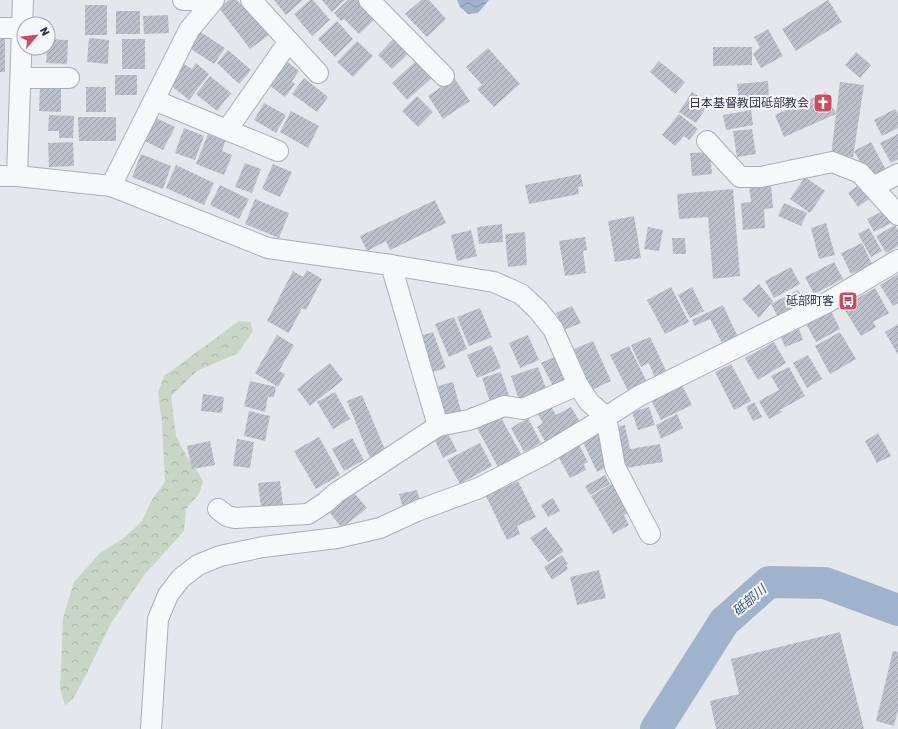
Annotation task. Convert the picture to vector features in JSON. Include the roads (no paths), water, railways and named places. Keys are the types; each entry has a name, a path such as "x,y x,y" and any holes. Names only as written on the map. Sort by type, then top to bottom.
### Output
{"street":[{"path":"23,16 24,0"},
{"path":"184,0 213,0"},
{"path":"111,186 189,30 213,0"},
{"path":"251,0 318,73"},
{"path":"369,0 444,76"},
{"path":"0,28 16,28"},
{"path":"227,130 289,41"},
{"path":"21,56 21,78 9,176 111,186 268,248 391,265 494,282 521,294 538,310 553,330 578,385 589,402 606,417 616,467 650,534"},
{"path":"21,78 69,78"},
{"path":"154,100 278,151"},
{"path":"707,141 740,178 761,177 832,162 860,173 898,215"},
{"path":"873,187 898,174"},
{"path":"151,729 158,619 168,595 181,578 198,565 220,556 262,547 337,538 380,528 417,511 479,488 545,454 638,396 828,302 898,260"},
{"path":"391,265 438,426"},
{"path":"218,509 227,516 235,518 308,514 336,493 438,426 469,420 504,406 523,409 578,385"}],"water":[{"path":"457,0 489,0 478,13 468,14 460,7"}],"waterway":[{"name":"砥部川","path":"656,729 724,622 769,582 825,583 898,610"}],"place":[{"name":"日本基督教団砥部教会","path":"823,103"},
{"name":"砥部町客","path":"848,301"}]}
